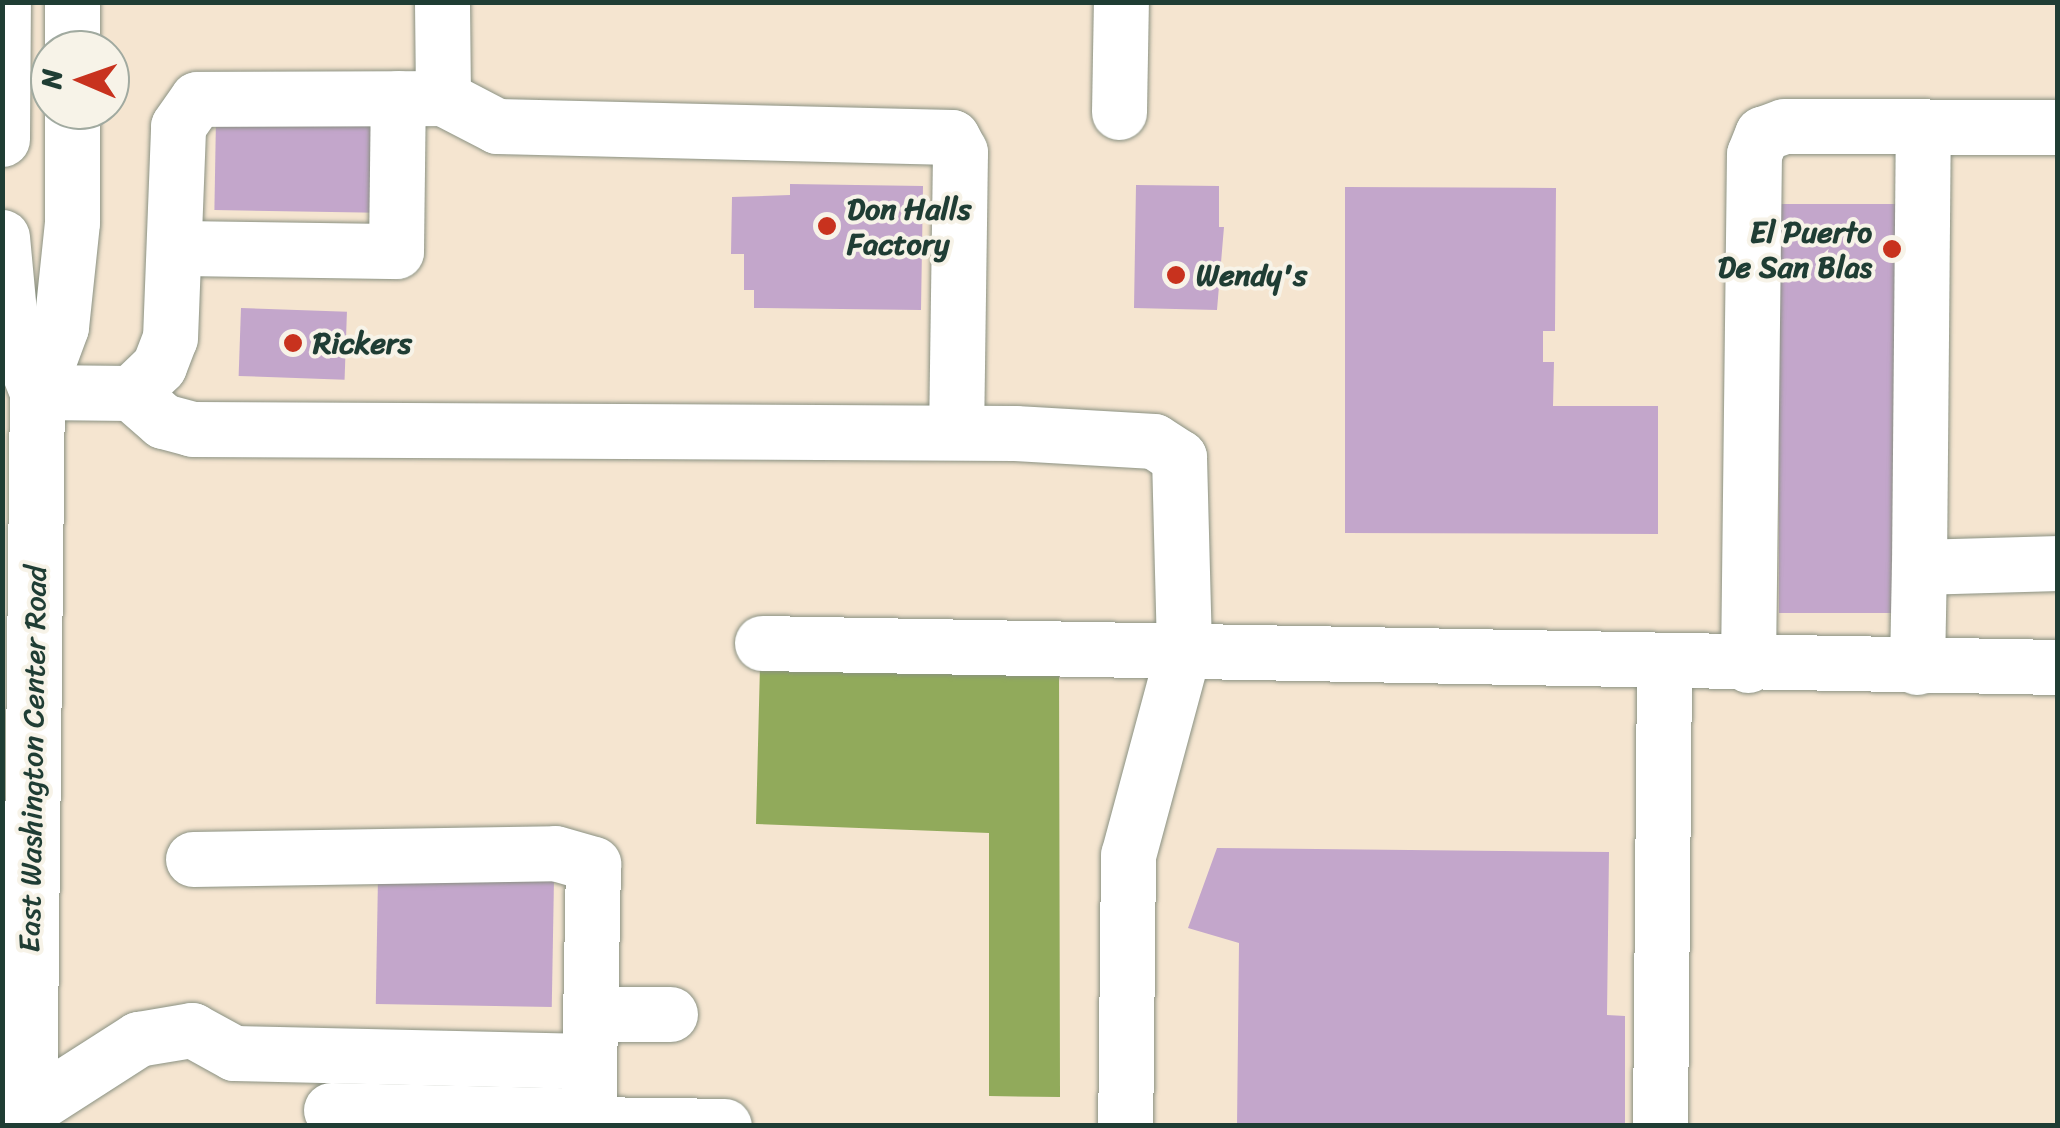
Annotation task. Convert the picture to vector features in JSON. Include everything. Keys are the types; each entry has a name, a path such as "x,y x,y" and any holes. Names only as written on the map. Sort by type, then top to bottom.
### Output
{"main road":[{"path":"2,140 3,2"},
{"path":"72,2 72,30"},
{"path":"174,248 396,251 420,98 442,2"},
{"path":"1119,112 1121,2"},
{"path":"131,393 160,366 170,338 178,126 197,99 420,98 496,126 952,136 960,152 956,432"},
{"path":"1748,665 1754,154 1762,134 1784,126 2058,127"},
{"path":"1918,667 1923,128"},
{"name":"East Washington Center Road","path":"29,1117 18,854 19,608 38,392 61,327 72,222 72,130"},
{"name":"East Washington Center Road","path":"2,237 10,324 38,392"},
{"path":"38,392 131,393 162,421 192,429 956,432 1154,441 1179,456 1184,648 1128,855 1125,1126"},
{"path":"1919,566 2058,563"},
{"path":"762,643 1184,648 1748,665 2058,666"},
{"path":"1660,1126 1664,663"},
{"path":"193,859 555,854 593,864 589,1122"},
{"path":"29,1117 138,1039 192,1030 234,1053 302,1054 590,1037 670,1014"},
{"path":"331,1110 724,1126"}],"green space":[{"path":"1059,658 1060,1097 989,1096 989,833 756,824 760,665"}],"building":[{"path":"216,118 379,121 377,213 214,210"},
{"name":"Don Halls Factory","path":"790,184 923,186 921,310 754,308 754,290 744,290 744,254 731,254 732,197 790,195"},
{"name":"Wendy's","path":"1136,185 1219,186 1219,227 1224,227 1217,310 1134,308"},
{"path":"1345,187 1556,188 1555,331 1543,331 1543,362 1554,362 1553,406 1658,406 1658,534 1345,533"},
{"path":"1779,204 1895,204 1895,613 1779,613"},
{"name":"Rickers","path":"241,308 347,312 345,380 239,376"},
{"path":"1217,848 1609,852 1607,1015 1625,1016 1625,1126 1237,1126 1239,943 1188,928"},
{"path":"378,877 554,880 552,1007 376,1004"}],"place":[{"name":"Don Halls Factory","path":"827,226"},
{"name":"El Puerto De San Blas","path":"1892,249"},
{"name":"Wendy's","path":"1176,275"},
{"name":"Rickers","path":"293,343"}]}
